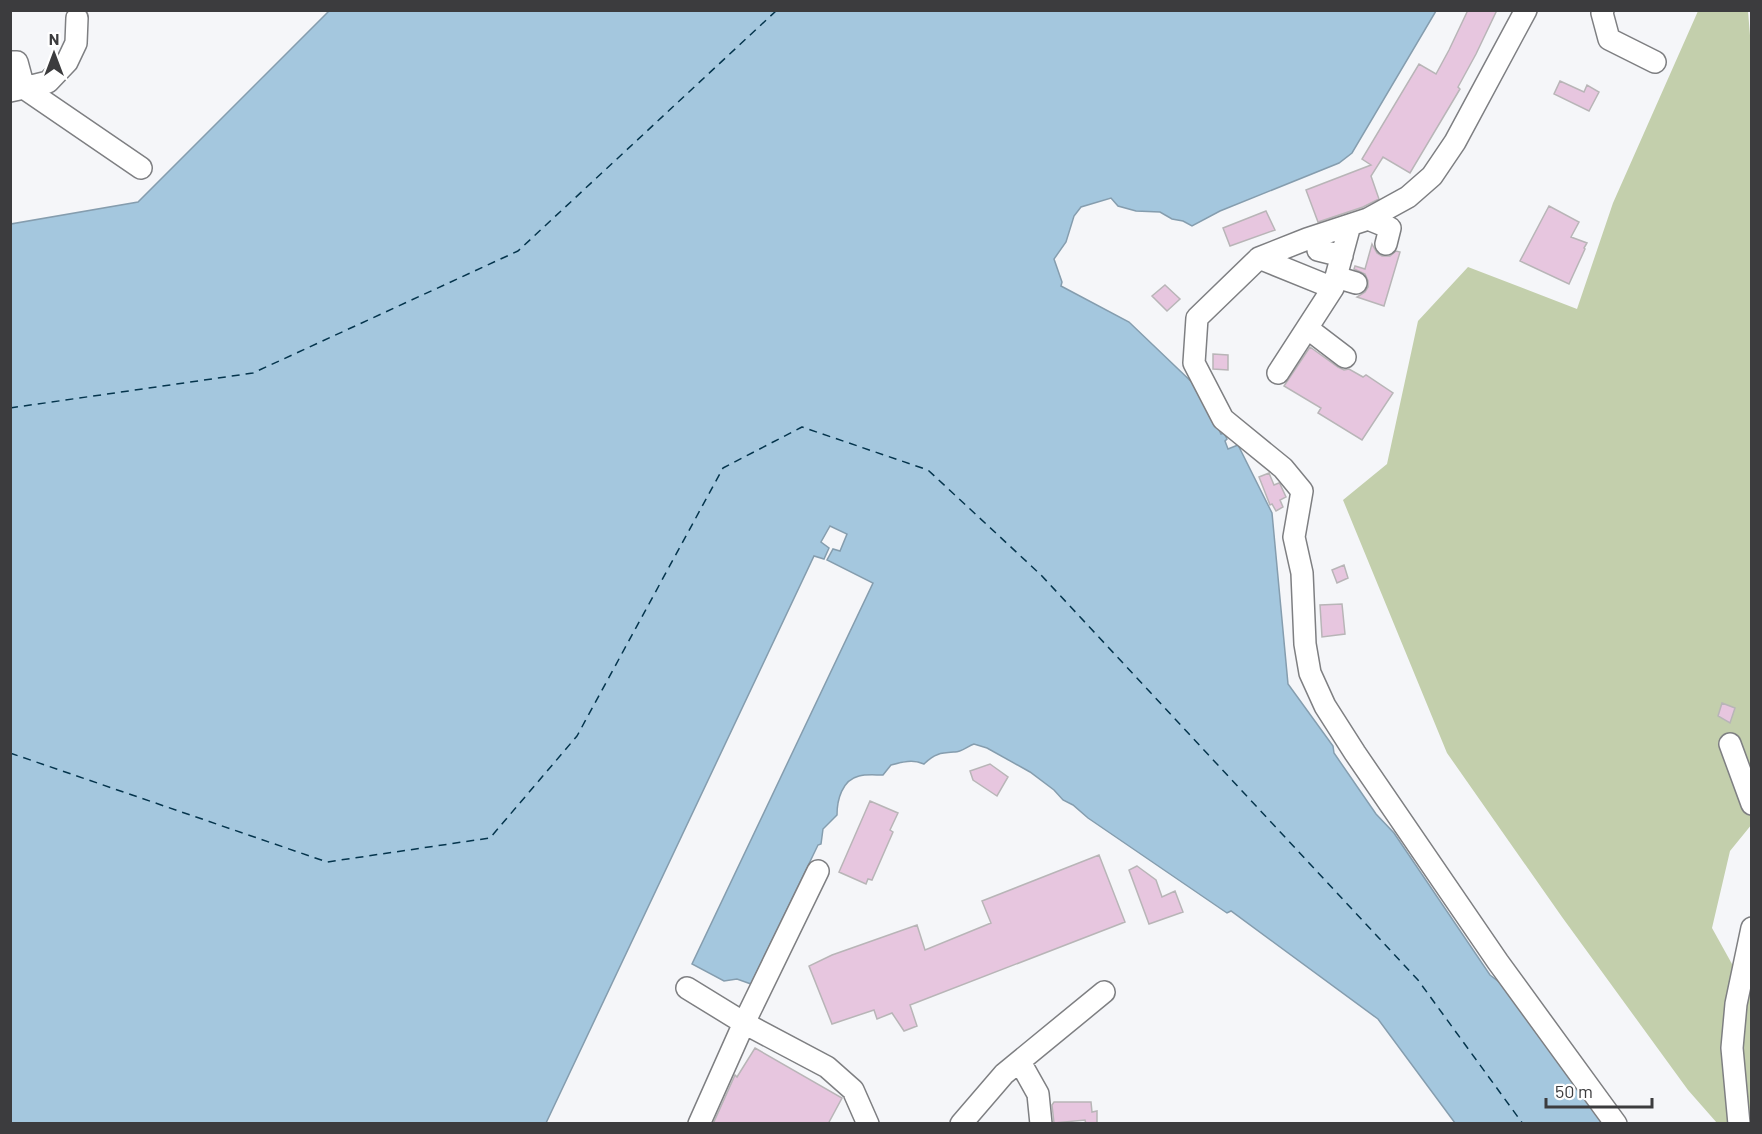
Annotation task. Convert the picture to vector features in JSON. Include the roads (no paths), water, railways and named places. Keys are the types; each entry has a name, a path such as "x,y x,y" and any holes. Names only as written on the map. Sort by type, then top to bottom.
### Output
{"street":[{"path":"1526,10 1455,142 1432,176 1408,197 1359,222 1259,258 1197,318 1194,363 1223,419 1283,468 1302,491 1294,537 1302,573 1305,645 1310,673 1325,706 1498,962 1616,1124"},
{"path":"1603,10 1609,39 1655,62"},
{"path":"17,90 48,82 67,62 76,43 77,18"},
{"path":"10,62 17,62 17,90"},
{"path":"17,90 141,168"},
{"path":"1359,222 1390,228 1386,244"},
{"path":"1278,373 1307,328 1342,283 1342,256 1359,222"},
{"path":"1318,249 1342,256"},
{"path":"1259,258 1342,283"},
{"path":"1307,328 1345,357"},
{"path":"1730,744 1752,804"},
{"path":"699,1124 744,1023 818,871"},
{"path":"1738,1124 1732,1048 1737,1004 1752,928"},
{"path":"687,988 744,1023 826,1067 853,1090 868,1124"},
{"path":"960,1124 1004,1074 1104,992"},
{"path":"1020,1062 1038,1094 1041,1124"}],"water":[{"path":"329,11 1436,11 1352,153 1339,163 1220,211 1192,226 1160,212 1136,211 1118,206 1111,198 1081,207 1074,216 1066,242 1054,259 1062,282 1061,286 1129,322 1200,390 1221,434 1224,433 1227,439 1225,441 1228,449 1238,445 1272,513 1288,684 1333,746 1334,753 1376,814 1394,833 1490,975 1507,988 1604,1123 1455,1123 1378,1019 1231,911 1227,913 1088,818 1030,772 987,748 974,744 957,752 938,754 924,764 912,761 899,763 891,765 883,775 862,775 848,782 839,797 837,815 823,829 821,844 818,845 751,984 737,979 724,981 692,964 873,583 827,560 833,549 840,551 847,534 830,526 821,542 829,548 824,559 814,556 546,1123 11,1124 11,224 138,202"}]}
